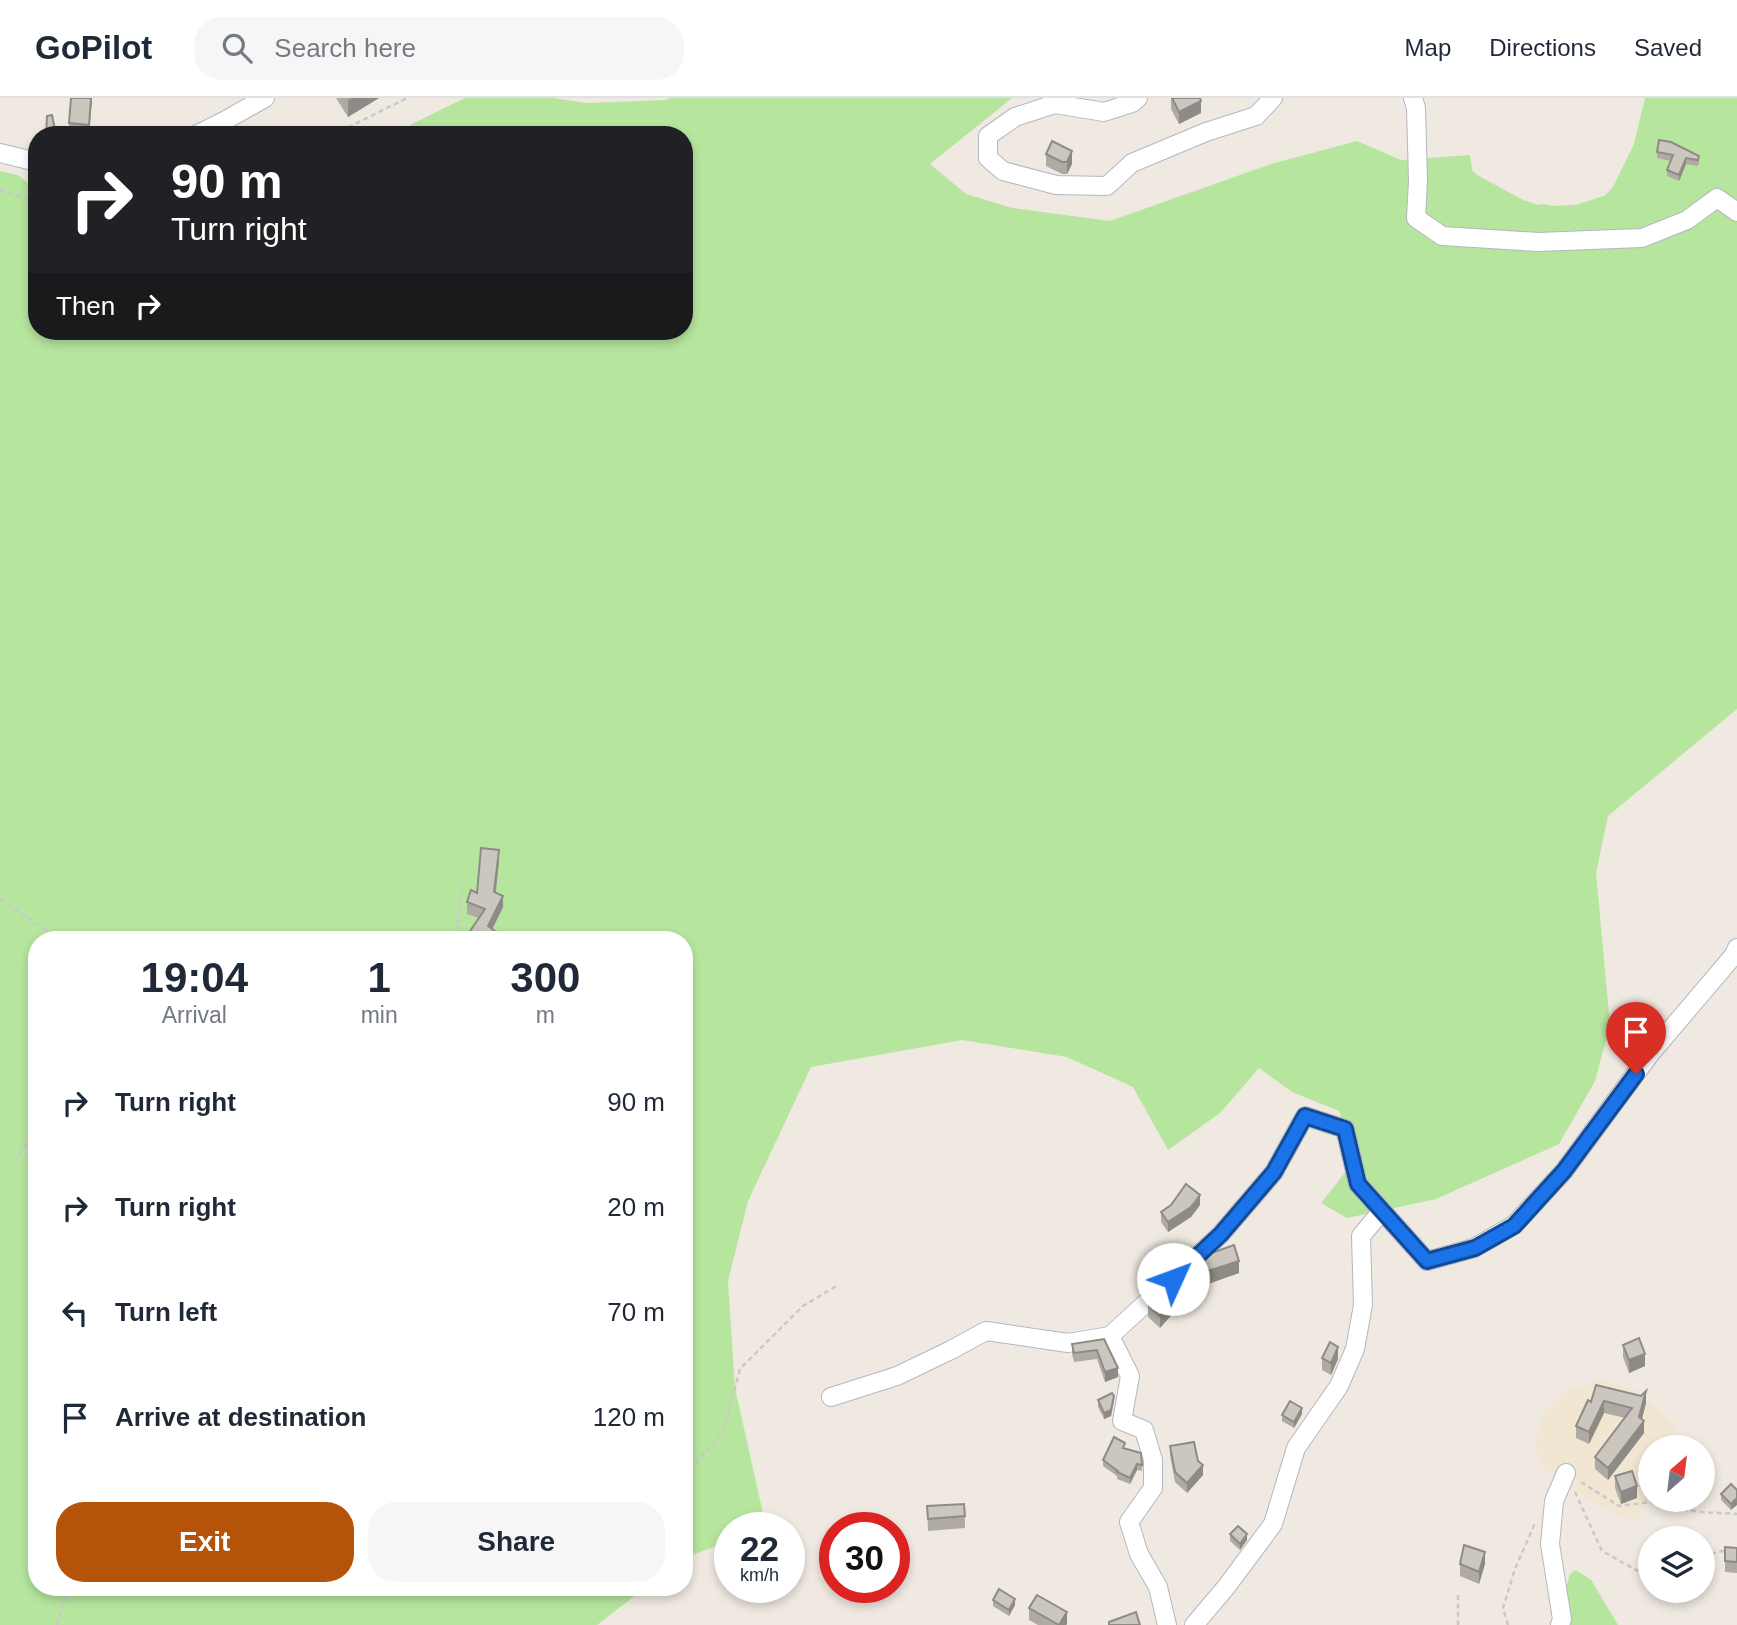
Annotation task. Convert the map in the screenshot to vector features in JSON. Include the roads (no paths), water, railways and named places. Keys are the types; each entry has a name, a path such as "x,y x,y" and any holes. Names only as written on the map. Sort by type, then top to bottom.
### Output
{"street":[{"path":"214,126 265,98"},
{"path":"1138,98 1132,103 1104,112 1055,104 1015,117 988,136 988,158 1003,171 1056,185 1107,186 1132,163 1206,132 1256,116 1273,98"},
{"path":"1413,98 1416,108 1417,145 1416,218 1442,236 1538,242 1642,238 1686,220 1717,198 1737,212"},
{"path":"0,153 28,160"},
{"path":"831,1397 897,1376 986,1331 1068,1343 1110,1336 1221,1234 1274,1172 1305,1116 1345,1129 1358,1184 1427,1261 1475,1248 1514,1226 1564,1171 1650,1054 1734,955 1737,948"},
{"path":"1194,1625 1273,1524 1296,1448 1339,1386 1355,1349 1363,1305 1361,1236 1382,1211"},
{"path":"1110,1336 1130,1376 1122,1421 1144,1430 1153,1460 1153,1488 1129,1522 1139,1554 1158,1587 1167,1625"},
{"path":"1560,1625 1562,1619 1550,1544 1554,1501 1566,1473"}]}
